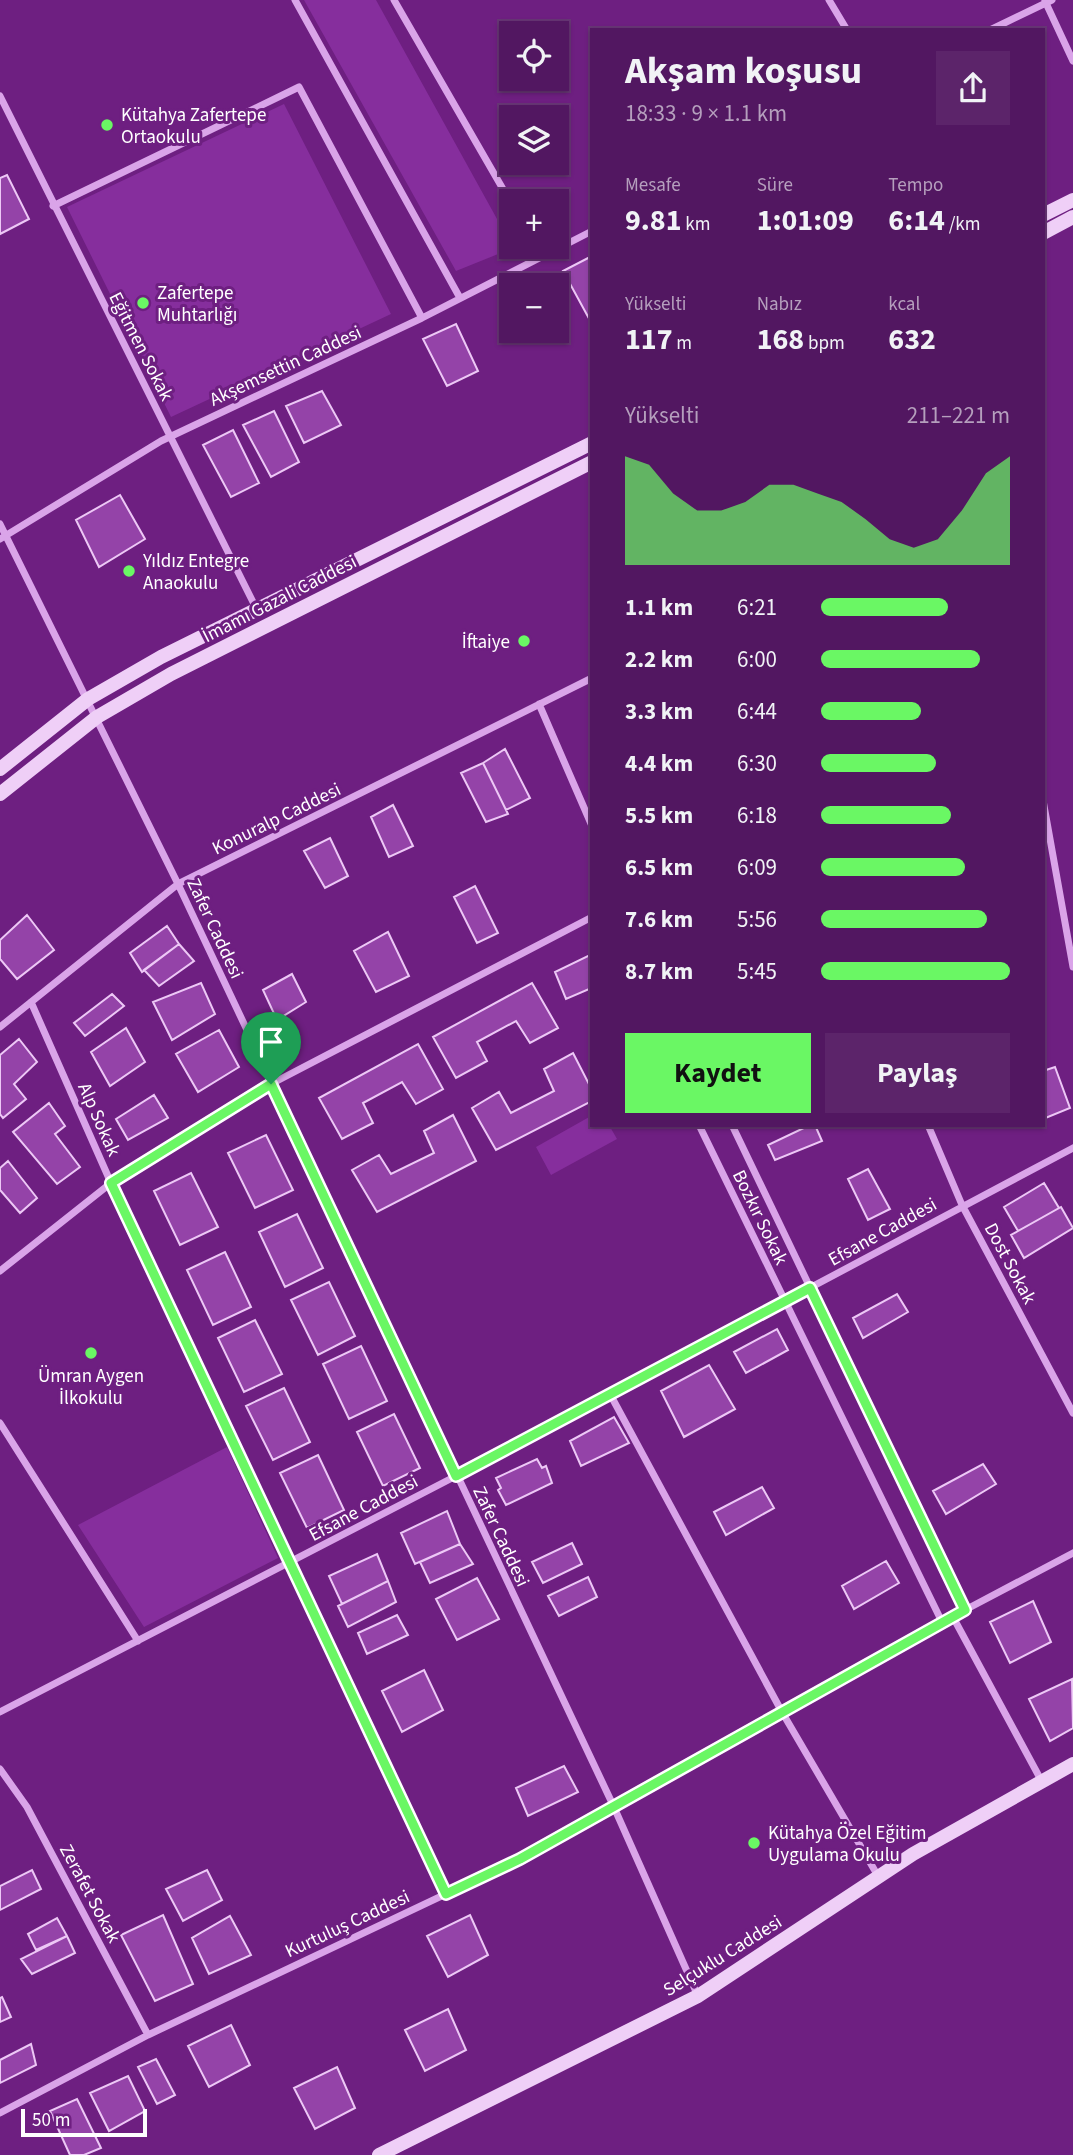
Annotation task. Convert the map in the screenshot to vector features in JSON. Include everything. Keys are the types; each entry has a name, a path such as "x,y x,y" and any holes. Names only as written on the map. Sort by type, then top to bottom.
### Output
{"main road":[{"path":"1045,214 1073,200"},
{"path":"1045,232 1073,217"},
{"name":"İmamı Gazali Caddesi","path":"0,769 88,699 161,657 590,444"},
{"name":"İmamı Gazali Caddesi","path":"0,794 97,717 171,674 590,463"},
{"name":"Selçuklu Caddesi","path":"379,2155 698,1996 878,1877 1041,1780 1073,1764"}],"street":[{"path":"295,0 460,298"},
{"path":"394,0 503,189"},
{"path":"830,0 846,28"},
{"path":"994,28 1047,1 1073,61"},
{"path":"53,206 299,87 422,318"},
{"name":"Eğitmen Sokak","path":"0,96 257,610"},
{"name":"Akşemsettin Caddesi","path":"569,243 590,232"},
{"name":"Akşemsettin Caddesi","path":"3,537 170,437 422,318 538,259"},
{"name":"Zafer Caddesi","path":"0,524 3,537 88,699 178,884 613,1805 698,1996"},
{"name":"Konuralp Caddesi","path":"0,1027 178,884 590,679"},
{"path":"539,704 590,821"},
{"path":"1045,811 1072,964"},
{"path":"0,1271 111,1183 271,1084 590,918"},
{"name":"Alp Sokak","path":"31,1002 111,1183 446,1894"},
{"name":"Bozkır Sokak","path":"700,1127 943,1624"},
{"name":"Bozkır Sokak","path":"733,1127 965,1610"},
{"name":"Dost Sokak","path":"929,1127 962,1205 1073,1413"},
{"name":"Efsane Caddesi","path":"0,1712 456,1476 1073,1148"},
{"path":"610,1394 782,1712 878,1877"},
{"path":"0,1423 138,1641"},
{"name":"Kurtuluş Caddesi","path":"0,2113 148,2035 520,1859 965,1610 1073,1553"},
{"path":"953,1617 1041,1780"},
{"name":"Zerafet Sokak","path":"0,1769 27,1807 148,2035"}],"shaded area":[{"path":"304,0 376,0 499,223 499,254 456,271"},
{"path":"284,104 391,314 171,417 67,207"},
{"path":"590,1117 590,1127 610,1127 617,1139 551,1175 536,1147"},
{"path":"227,1447 278,1558 144,1627 78,1525"}],"building":[{"path":"7,175 29,219 0,234 0,178"},
{"path":"590,257 590,320 569,282 569,273 563,271"},
{"path":"456,324 478,371 447,386 423,339"},
{"path":"322,391 341,425 304,443 286,406"},
{"path":"274,411 299,462 271,477 243,425"},
{"path":"233,430 259,483 231,497 203,445"},
{"path":"120,495 145,539 99,567 76,520"},
{"path":"505,749 530,798 506,810 483,763"},
{"path":"483,763 508,814 486,822 461,773"},
{"path":"393,805 413,846 389,857 371,817"},
{"path":"330,838 348,876 325,888 304,851"},
{"path":"475,886 498,933 477,943 454,897"},
{"path":"27,915 54,950 17,979 0,959 0,940"},
{"path":"167,926 179,944 142,972 130,953"},
{"path":"388,932 409,976 376,992 354,951"},
{"path":"179,944 194,961 159,986 144,970"},
{"path":"590,955 590,991 566,999 555,972"},
{"path":"292,974 306,1002 277,1020 263,990"},
{"path":"201,983 215,1014 172,1040 153,1002"},
{"path":"532,983 558,1028 530,1043 516,1021 477,1042 487,1061 456,1078 433,1037"},
{"path":"112,994 124,1006 85,1036 74,1023"},
{"path":"126,1028 145,1062 110,1086 91,1052"},
{"path":"219,1030 239,1067 198,1092 176,1054"},
{"path":"19,1039 37,1062 14,1084 26,1099 3,1118 0,1114 0,1055"},
{"path":"418,1044 443,1089 416,1104 402,1082 363,1103 373,1123 342,1139 319,1098"},
{"path":"573,1053 590,1086 590,1102 496,1150 472,1108 499,1092 511,1113 554,1091 544,1069"},
{"path":"1055,1067 1070,1108 1045,1118 1045,1070"},
{"path":"154,1095 168,1118 128,1140 116,1119"},
{"path":"49,1103 65,1126 55,1134 80,1167 57,1184 13,1132"},
{"path":"453,1115 476,1161 377,1212 352,1170 379,1155 391,1174 434,1153 424,1131"},
{"path":"806,1127 816,1127 822,1141 775,1160 768,1145"},
{"path":"266,1135 293,1190 255,1208 228,1153"},
{"path":"8,1161 37,1198 20,1213 0,1190 0,1168"},
{"path":"868,1169 890,1209 868,1220 848,1179"},
{"path":"191,1173 218,1227 180,1245 154,1191"},
{"path":"1044,1183 1059,1208 1018,1231 1004,1207"},
{"path":"1061,1207 1073,1228 1024,1258 1011,1235"},
{"path":"297,1214 323,1268 285,1287 259,1232"},
{"path":"225,1252 251,1307 213,1325 187,1270"},
{"path":"329,1282 355,1336 318,1355 291,1300"},
{"path":"897,1294 908,1312 863,1338 853,1318"},
{"path":"255,1320 282,1374 244,1392 218,1338"},
{"path":"777,1329 788,1350 746,1373 734,1352"},
{"path":"361,1346 387,1401 349,1419 323,1364"},
{"path":"709,1365 735,1409 684,1437 661,1391"},
{"path":"284,1388 310,1442 273,1460 246,1406"},
{"path":"394,1414 420,1468 383,1486 357,1432"},
{"path":"614,1417 629,1443 581,1466 570,1441"},
{"path":"318,1455 344,1510 307,1528 280,1473"},
{"path":"537,1459 542,1468 546,1466 552,1483 506,1505 498,1490 501,1488 496,1478"},
{"path":"983,1464 996,1484 946,1514 933,1491"},
{"path":"762,1487 774,1508 726,1535 714,1512"},
{"path":"447,1511 460,1544 415,1564 401,1533"},
{"path":"572,1543 582,1564 543,1583 532,1562"},
{"path":"460,1544 473,1564 430,1583 420,1562"},
{"path":"377,1554 388,1581 342,1604 329,1576"},
{"path":"886,1561 899,1583 854,1609 842,1586"},
{"path":"588,1577 597,1597 559,1616 548,1596"},
{"path":"477,1578 499,1619 457,1640 436,1599"},
{"path":"388,1581 396,1602 348,1627 338,1606"},
{"path":"1033,1601 1051,1642 1010,1663 990,1622"},
{"path":"397,1615 408,1635 367,1654 358,1633"},
{"path":"424,1670 443,1710 402,1732 382,1691"},
{"path":"1072,1679 1073,1728 1050,1741 1029,1699"},
{"path":"564,1766 578,1792 528,1816 516,1788"},
{"path":"32,1870 41,1889 0,1910 0,1886"},
{"path":"207,1870 222,1900 183,1921 166,1889"},
{"path":"163,1915 193,1984 155,2001 121,1935"},
{"path":"470,1915 488,1955 448,1977 427,1936"},
{"path":"230,1916 251,1955 209,1974 192,1938"},
{"path":"57,1918 67,1936 36,1950 28,1934"},
{"path":"67,1936 75,1953 32,1974 21,1959"},
{"path":"2,1997 11,2017 0,2022 0,1998"},
{"path":"448,2009 466,2050 425,2071 405,2030"},
{"path":"231,2025 250,2065 209,2087 188,2046"},
{"path":"31,2044 36,2065 0,2083 0,2060"},
{"path":"156,2059 175,2095 157,2104 138,2067"},
{"path":"337,2067 355,2108 315,2129 294,2088"},
{"path":"128,2076 145,2111 109,2131 90,2093"},
{"path":"77,2099 101,2148 84,2155 70,2155 50,2111"}],"place":[{"name":"Kütahya Zafertepe Ortaokulu","path":"107,125"},
{"name":"Zafertepe Muhtarlığı","path":"143,303"},
{"name":"Yıldız Entegre Anaokulu","path":"129,571"},
{"name":"İftaiye","path":"524,641"},
{"name":"Ümran Aygen İlkokulu","path":"91,1353"},
{"name":"Kütahya Özel Eğitim Uygulama Okulu","path":"754,1843"}],"route":[{"path":"271,1084 456,1476 810,1288 965,1610 520,1859 446,1894 111,1183 271,1084"}]}
